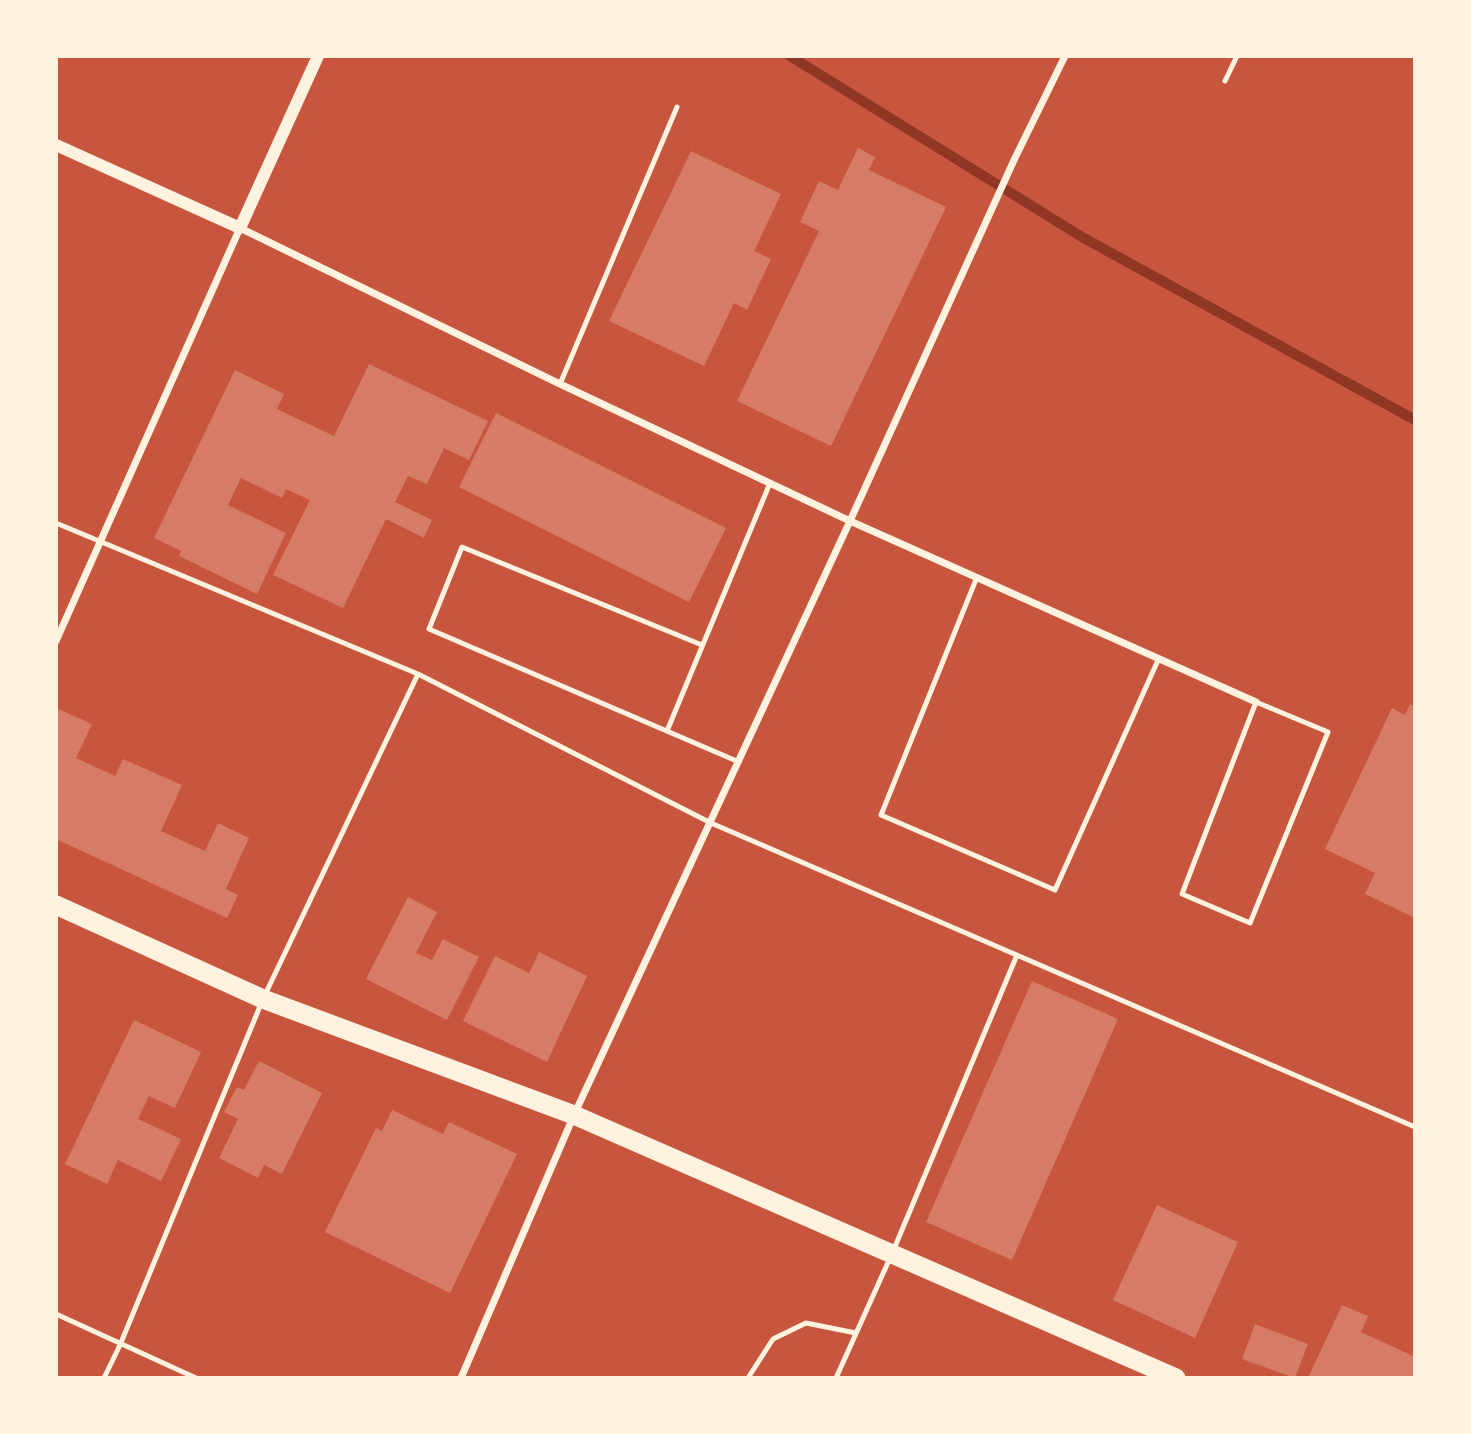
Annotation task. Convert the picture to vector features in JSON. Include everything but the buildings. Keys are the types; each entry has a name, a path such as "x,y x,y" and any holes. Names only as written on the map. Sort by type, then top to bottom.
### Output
{"highway":[{"path":"56,905 263,999 574,1115 1176,1378"}],"street":[{"path":"56,641 318,56"},
{"path":"461,1378 574,1115 711,823 1015,158 1065,56"},
{"path":"56,145 240,228 850,521 1256,702"}],"lane":[{"path":"1225,81 1237,56"},
{"path":"560,384 677,107"},
{"path":"667,732 771,483"},
{"path":"56,523 418,674 711,823 1415,1127"},
{"path":"702,645 462,547 429,629 738,762"},
{"path":"976,577 881,815 1055,890 1159,659"},
{"path":"104,1378 263,999 418,674"},
{"path":"1256,702 1328,732 1250,923 1182,894 1256,702"},
{"path":"836,1378 892,1254 1017,955"},
{"path":"56,1314 197,1378"},
{"path":"748,1378 773,1339 806,1323 856,1333"}],"waterway":[{"path":"790,56 1082,237 1415,420"}]}
